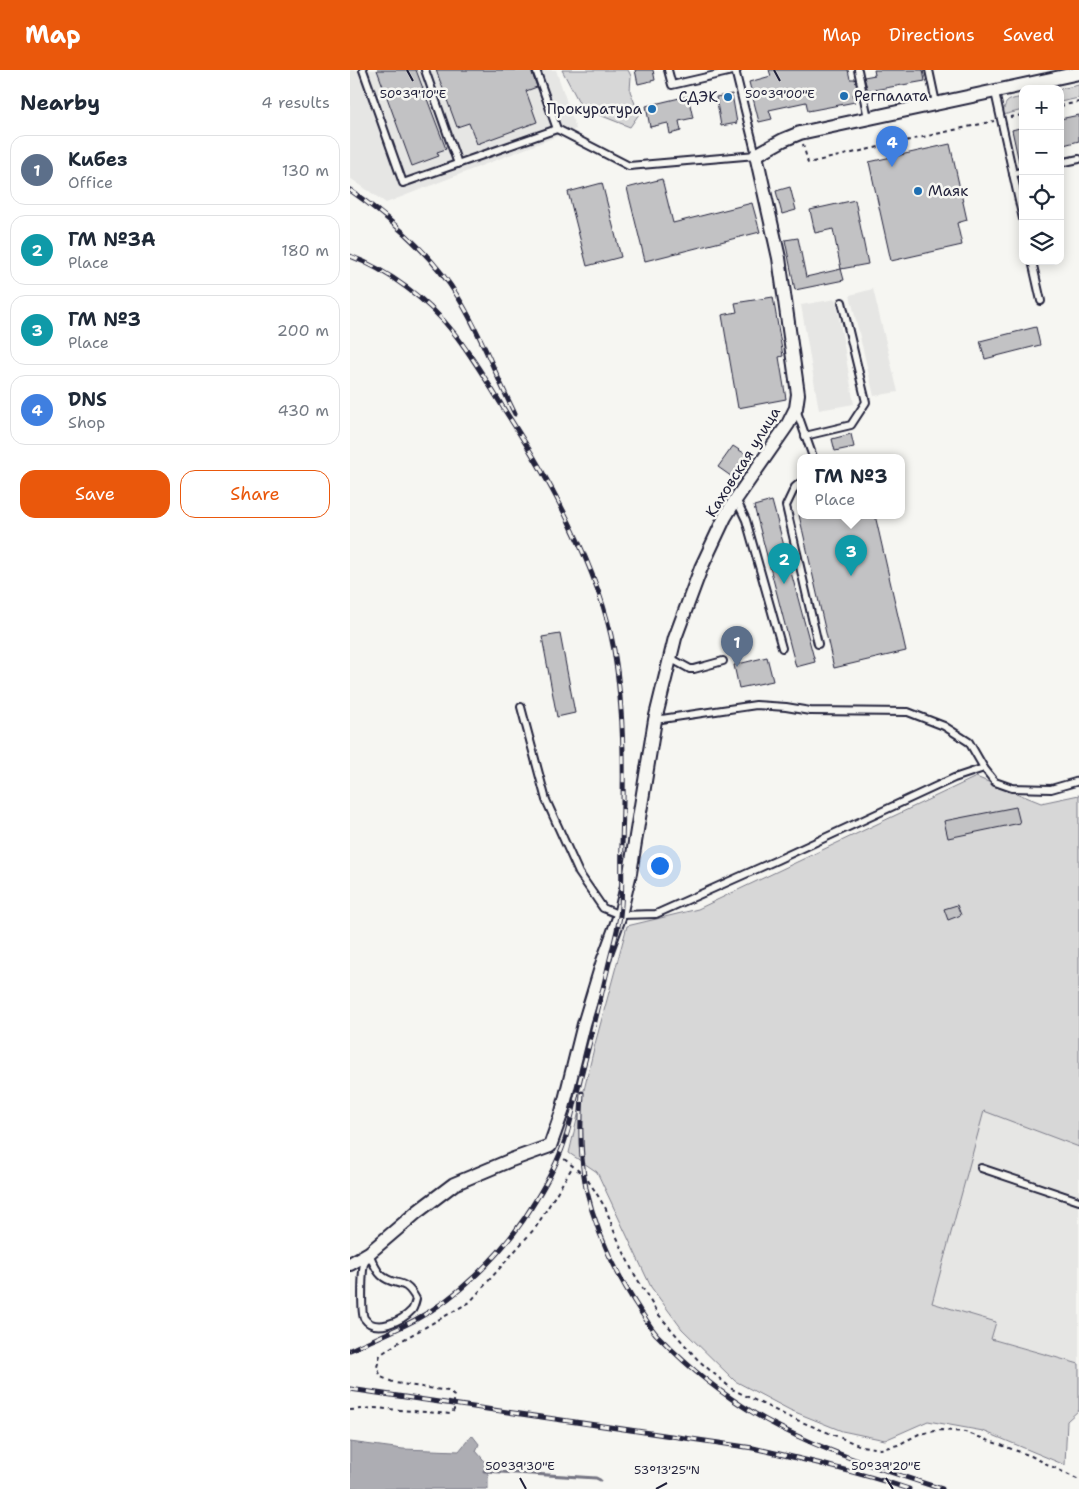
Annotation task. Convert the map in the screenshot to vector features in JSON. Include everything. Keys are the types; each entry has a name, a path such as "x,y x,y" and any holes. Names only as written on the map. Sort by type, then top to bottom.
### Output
{"street":[{"path":"756,155 800,133 995,92 1075,73"},
{"name":"Каховская улица","path":"550,1146 562,1112 600,970 620,915 630,873 655,720 675,638 701,568 725,517 788,424 796,408 798,394 779,258 756,155"},
{"path":"350,1264 369,1253 417,1212 454,1184 510,1160 550,1146"}],"lane":[{"path":"363,70 403,183 557,129"},
{"path":"425,70 458,164"},
{"path":"536,70 557,129 629,166 756,155 736,70 672,85 668,70"},
{"path":"858,70 868,118"},
{"path":"929,70 936,103"},
{"path":"995,92 1019,201"},
{"path":"1064,162 1079,159"},
{"path":"1013,174 1019,173"},
{"path":"1033,265 1041,301"},
{"path":"806,436 851,425 866,402 842,302"},
{"path":"796,408 813,454"},
{"path":"797,485 786,506 818,644"},
{"path":"736,500 746,520 782,648"},
{"path":"670,658 690,669 723,661"},
{"path":"655,720 756,705 810,711 908,712 944,726 969,742 984,768 995,782 1012,788 1051,789 1079,782"},
{"path":"521,707 546,800 579,873 603,908 620,915 656,914 954,778 984,768"},
{"path":"981,1168 1079,1201"},
{"path":"369,1253 380,1275 389,1281 402,1283 411,1290 416,1299 413,1309 401,1318 379,1326 370,1323 364,1318 362,1310 364,1266 369,1253"}],"path":[{"path":"1064,105 1079,102"},
{"path":"800,133 808,163 1019,115"},
{"path":"550,1146 585,1176 606,1209 632,1270 658,1314 698,1360 732,1389 787,1416 861,1446 881,1449 898,1445 919,1434 941,1430 965,1432 1031,1456 1079,1480"},
{"path":"350,1410 374,1408 450,1414 454,1410 454,1396 448,1391 395,1383 381,1377 377,1367 380,1355 399,1342 470,1302 536,1227 573,1166"}],"shaded area":[{"path":"350,70 556,70 576,129 386,203 350,178"},
{"path":"562,70 628,70 631,76 630,91 639,114 630,127 582,108"},
{"path":"1079,85 1079,98 1064,101 1064,88"},
{"path":"1019,98 1019,111 1003,115 1006,103"},
{"path":"873,289 898,392 874,396 850,295"},
{"path":"836,299 854,404 819,410 801,305"},
{"path":"976,777 1041,803 1079,795 1079,1147 984,1111 932,1303 996,1322 991,1339 1079,1364 1079,1410 1067,1421 1065,1465 983,1431 928,1421 885,1440 842,1431 790,1410 735,1381 682,1329 651,1287 597,1172 569,1153 595,1044 627,926 698,909"},
{"path":"984,1110 1079,1147 1079,1364 991,1339 996,1322 931,1303"},
{"path":"472,1435 479,1444 476,1451 488,1465 488,1489 350,1488 350,1442 403,1449 459,1451"}],"building":[{"path":"377,70 416,70 446,149 437,152 439,156 412,166"},
{"path":"436,70 531,70 537,87 526,91 537,122 477,144 469,123 457,127"},
{"path":"635,70 653,70 655,80 638,84"},
{"path":"769,70 848,70 850,79 855,79 858,93 853,94 855,102 808,111 806,102 769,110 772,119 759,122 749,82 771,76"},
{"path":"874,70 923,70 925,81 868,91 864,77 875,75"},
{"path":"732,94 737,123 721,126 716,97"},
{"path":"688,96 693,118 679,121 681,131 670,134 668,123 650,127 646,106"},
{"path":"1079,115 1079,141 1064,145 1064,118"},
{"path":"1019,128 1019,162 1012,130"},
{"name":"Маяк","path":"950,144 967,220 957,223 962,245 891,261 869,162"},
{"path":"662,179 673,223 752,203 760,232 645,261 627,188"},
{"path":"602,183 621,257 587,266 568,192"},
{"path":"790,187 796,210 782,214 776,191"},
{"path":"855,200 868,264 841,269 833,229 815,233 810,210"},
{"path":"798,238 806,277 841,269 844,280 795,290 785,240"},
{"path":"773,297 783,356 779,357 786,399 738,408 722,315 737,312 735,303"},
{"path":"1036,327 1040,345 985,359 980,341"},
{"path":"851,434 854,447 835,451 832,439"},
{"path":"733,446 750,457 735,479 718,467"},
{"path":"772,501 815,662 796,667 754,506"},
{"path":"800,519 876,519 906,651 834,668"},
{"path":"560,634 575,713 557,717 542,637"},
{"path":"767,657 773,681 739,688 734,665"},
{"path":"1016,807 1020,823 948,838 944,821"},
{"path":"957,905 961,915 948,920 944,909"}],"waterway":[{"path":"484,1471 596,1478 600,1480"}],"railway":[{"path":"350,190 410,238 448,281 474,326 515,414"},
{"path":"350,256 379,269 393,278 420,298 444,321 480,370 555,494 597,587 607,619 618,674 623,772 620,916 570,1124 555,1164 524,1219 502,1248 476,1276 431,1311 350,1350"},
{"path":"582,1093 581,1129 584,1176 595,1221 615,1268 656,1334 710,1383 736,1402 765,1419 799,1437 839,1454 942,1489"},
{"path":"350,1389 753,1448 851,1472 909,1489"}],"place":[{"name":"Регпалата","path":"844,96"},
{"name":"СДЭК","path":"728,97"},
{"name":"Прокуратура","path":"652,109"},
{"name":"DNS","path":"892,167"},
{"name":"Маяк","path":"918,191"},
{"name":"ГМ №3","path":"851,576"},
{"name":"ГМ №3А","path":"784,584"},
{"name":"Кибез","path":"737,667"}]}
